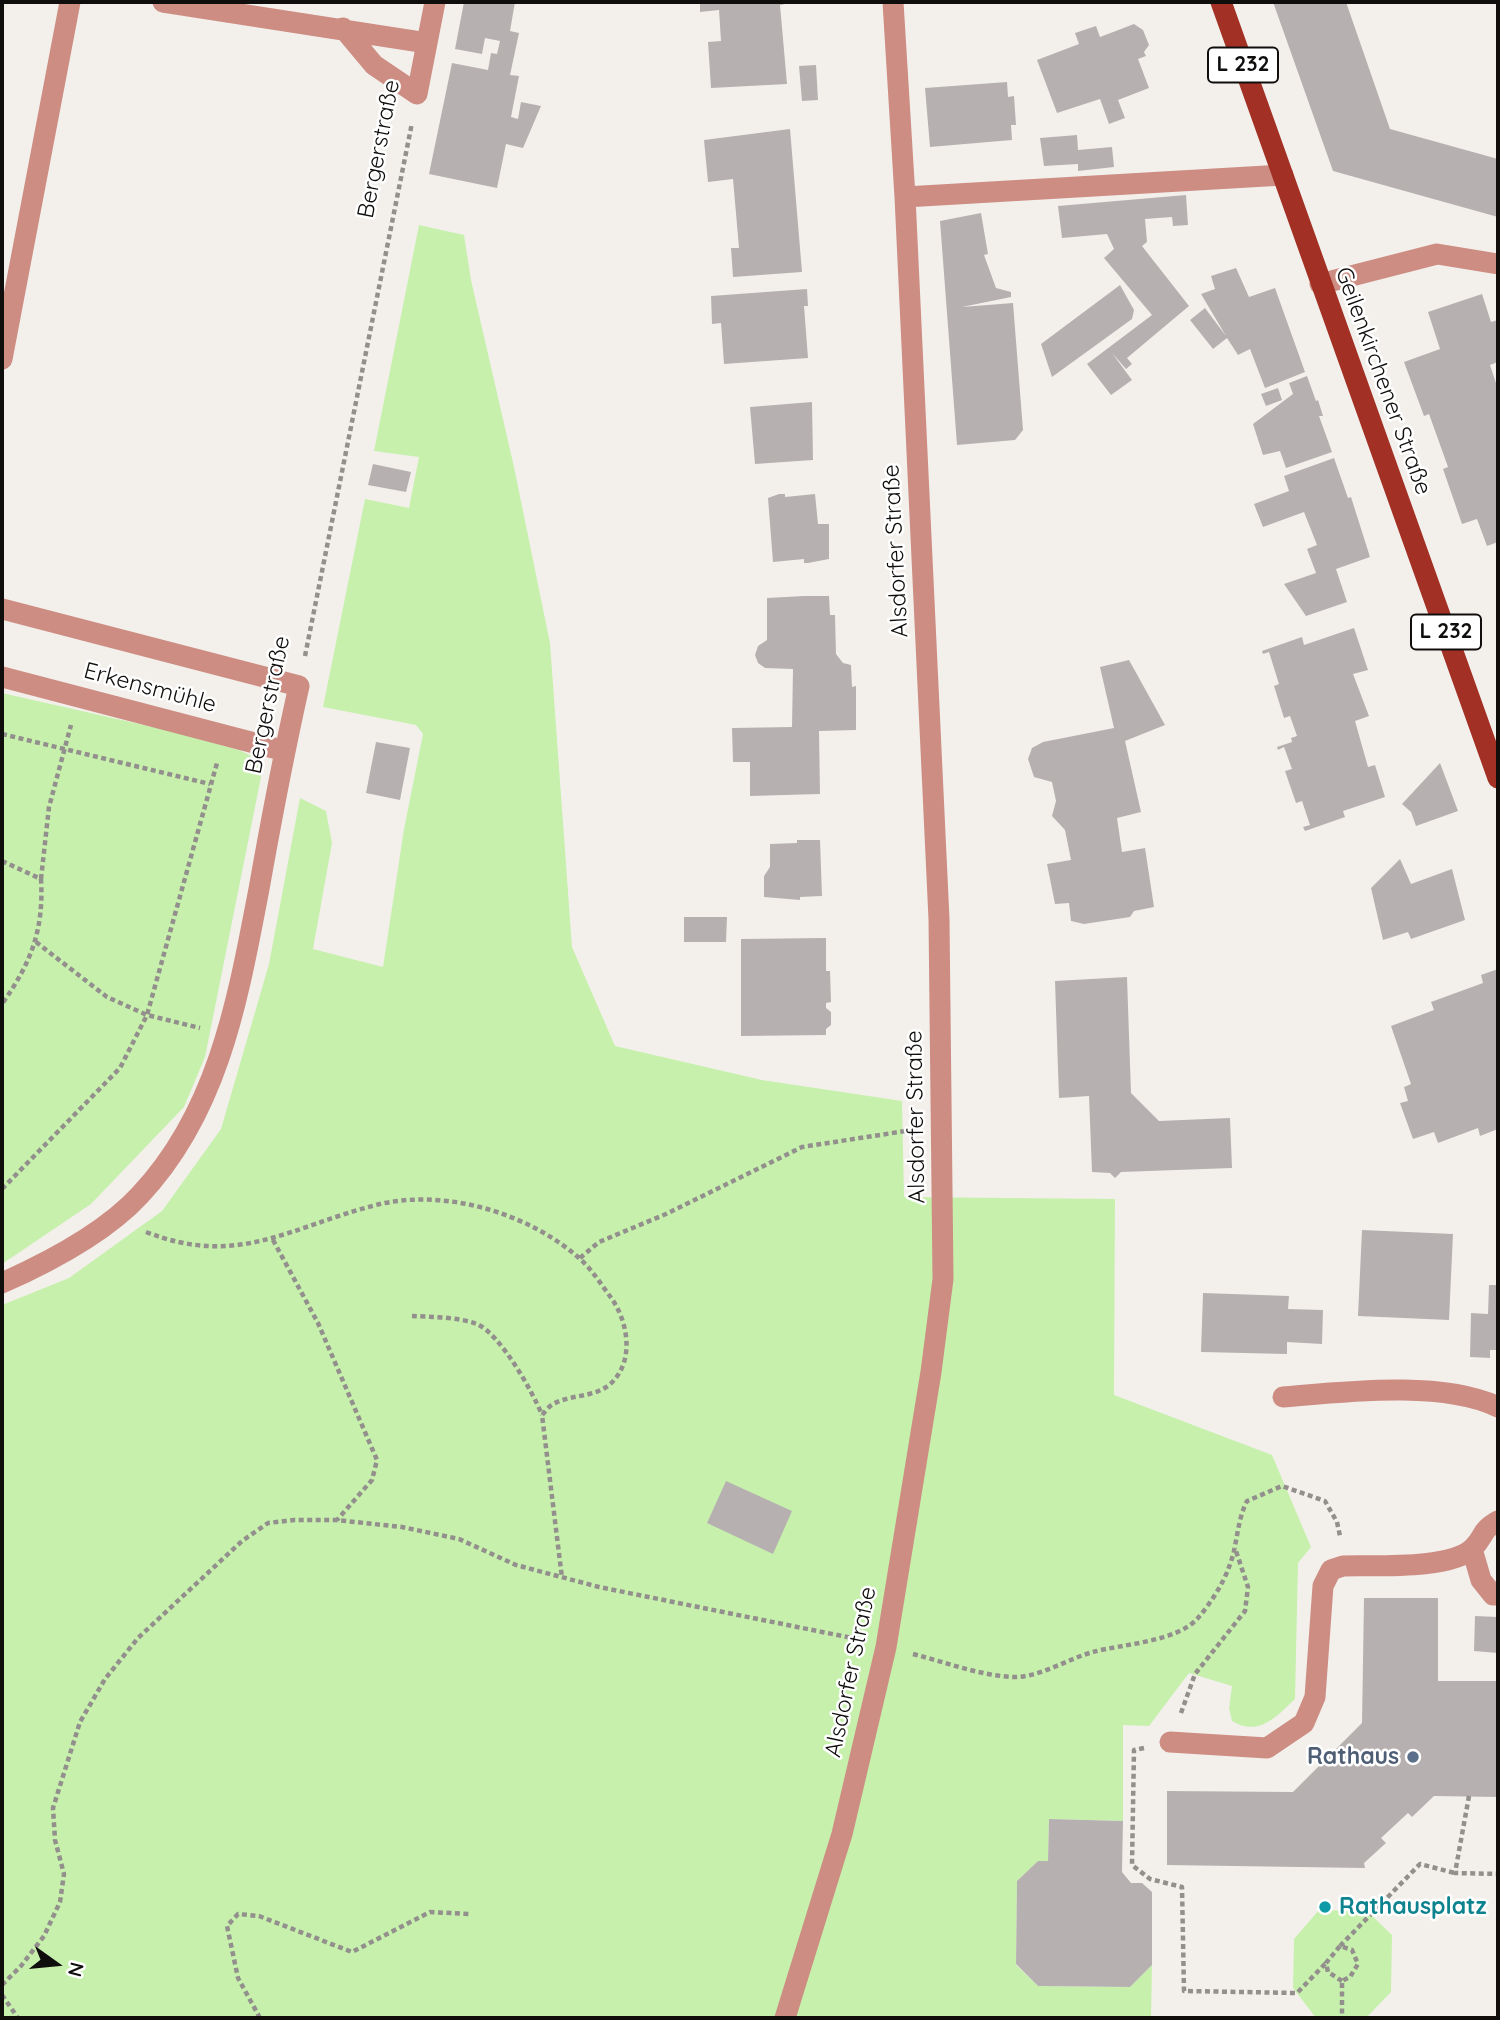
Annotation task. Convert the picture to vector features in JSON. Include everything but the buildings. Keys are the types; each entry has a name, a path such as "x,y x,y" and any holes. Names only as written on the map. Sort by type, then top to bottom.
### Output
{"main road":[{"name":"Geilenkirchener Straße","path":"1221,2 1498,778"}],"street":[{"path":"2,359 70,2"},
{"path":"163,2 427,43"},
{"name":"Bergerstraße","path":"417,94 435,2"},
{"name":"Alsdorfer Straße","path":"785,2018 842,1834 886,1647 931,1372 943,1279 944,1127 939,919 905,197 893,2"},
{"path":"343,28 374,65 417,94"},
{"path":"905,197 1283,175"},
{"path":"1320,284 1437,254 1498,264"},
{"path":"2,609 299,686"},
{"name":"Erkensmühle","path":"2,677 285,751"},
{"name":"Bergerstraße","path":"2,1283 45,1264 139,1197 187,1132 207,1093 228,1035 299,686"},
{"path":"1283,1397 1390,1390 1449,1395 1498,1407"},
{"path":"1170,1741 1267,1748 1304,1723 1315,1697 1323,1586 1331,1570 1343,1566 1446,1561 1472,1549 1484,1529 1498,1521"},
{"path":"1472,1549 1481,1580 1493,1595 1498,1595"}],"path":[{"name":"Bergerstraße","path":"299,686 417,94"},
{"path":"2,1004 26,969 36,942 42,902 41,879 49,807 69,732"},
{"path":"2,734 210,784"},
{"path":"2,1189 120,1068 146,1014 225,735"},
{"path":"2,861 41,879"},
{"path":"36,942 107,997 146,1014 228,1035"},
{"path":"580,1258 599,1242 666,1214 802,1147 891,1132 944,1127"},
{"path":"108,1221 167,1240 210,1248 273,1240 378,1204 429,1200 471,1204 516,1220 580,1258 617,1307 626,1327 626,1352 616,1378 598,1391 552,1404 542,1415"},
{"path":"273,1240 318,1323 377,1460 372,1480 336,1520"},
{"path":"412,1316 478,1325 500,1345 536,1399 542,1415 562,1577"},
{"path":"2,1984 21,1966 44,1937 60,1902 64,1874 55,1840 53,1808 80,1722 105,1679 138,1638 242,1541 268,1523 336,1520 402,1527 459,1539 516,1565 562,1577 848,1636 988,1674 1015,1677 1049,1669 1092,1652 1141,1643 1197,1619 1229,1567 1238,1520 1247,1501 1263,1491 1282,1486 1325,1501 1337,1522 1343,1566"},
{"path":"1195,1674 1245,1611 1248,1587 1234,1547"},
{"path":"1132,1789 1132,1865 1150,1879 1182,1887 1184,1991 1297,1993 1420,1864 1455,1873 1498,1874"},
{"path":"1455,1873 1469,1796"},
{"path":"260,2018 238,1978 230,1944 227,1926 238,1914 259,1916 352,1952 430,1912 469,1914"},
{"path":"1340,1946 1352,1950 1358,1964 1350,1977 1342,1981"},
{"path":"1326,1962 1328,1972 1342,1981"},
{"path":"1342,1981 1342,2018"},
{"path":"2,1995 18,2018"}],"green space":[{"path":"419,225 464,235 471,280 514,467 550,643 572,947 615,1046 762,1080 902,1101 904,1197 1115,1199 1114,1395 1272,1455 1311,1547 1298,1563 1295,1699 1266,1723 1251,1727 1242,1725 1232,1721 1229,1708 1232,1686 1189,1673 1149,1726 1123,1725 1123,1821 1049,1819 1048,1861 1038,1861 1017,1881 1016,1965 1038,1986 1130,1987 1152,1965 1151,2018 2,2018 2,1305 69,1278 162,1211 221,1129 269,964 300,798 326,811 332,843 313,949 383,967 404,829 423,734 416,725 323,707 365,499 409,508 419,457 374,451"},
{"path":"2,693 175,732 239,750 264,762 205,1057 184,1107 91,1204 2,1264"},
{"path":"1319,1910 1367,1911 1392,1935 1391,1992 1366,2018 1316,2018 1293,1988 1294,1939"}],"place":[{"name":"Rathaus","path":"1413,1757"},
{"name":"Rathausplatz","path":"1325,1907"}]}
